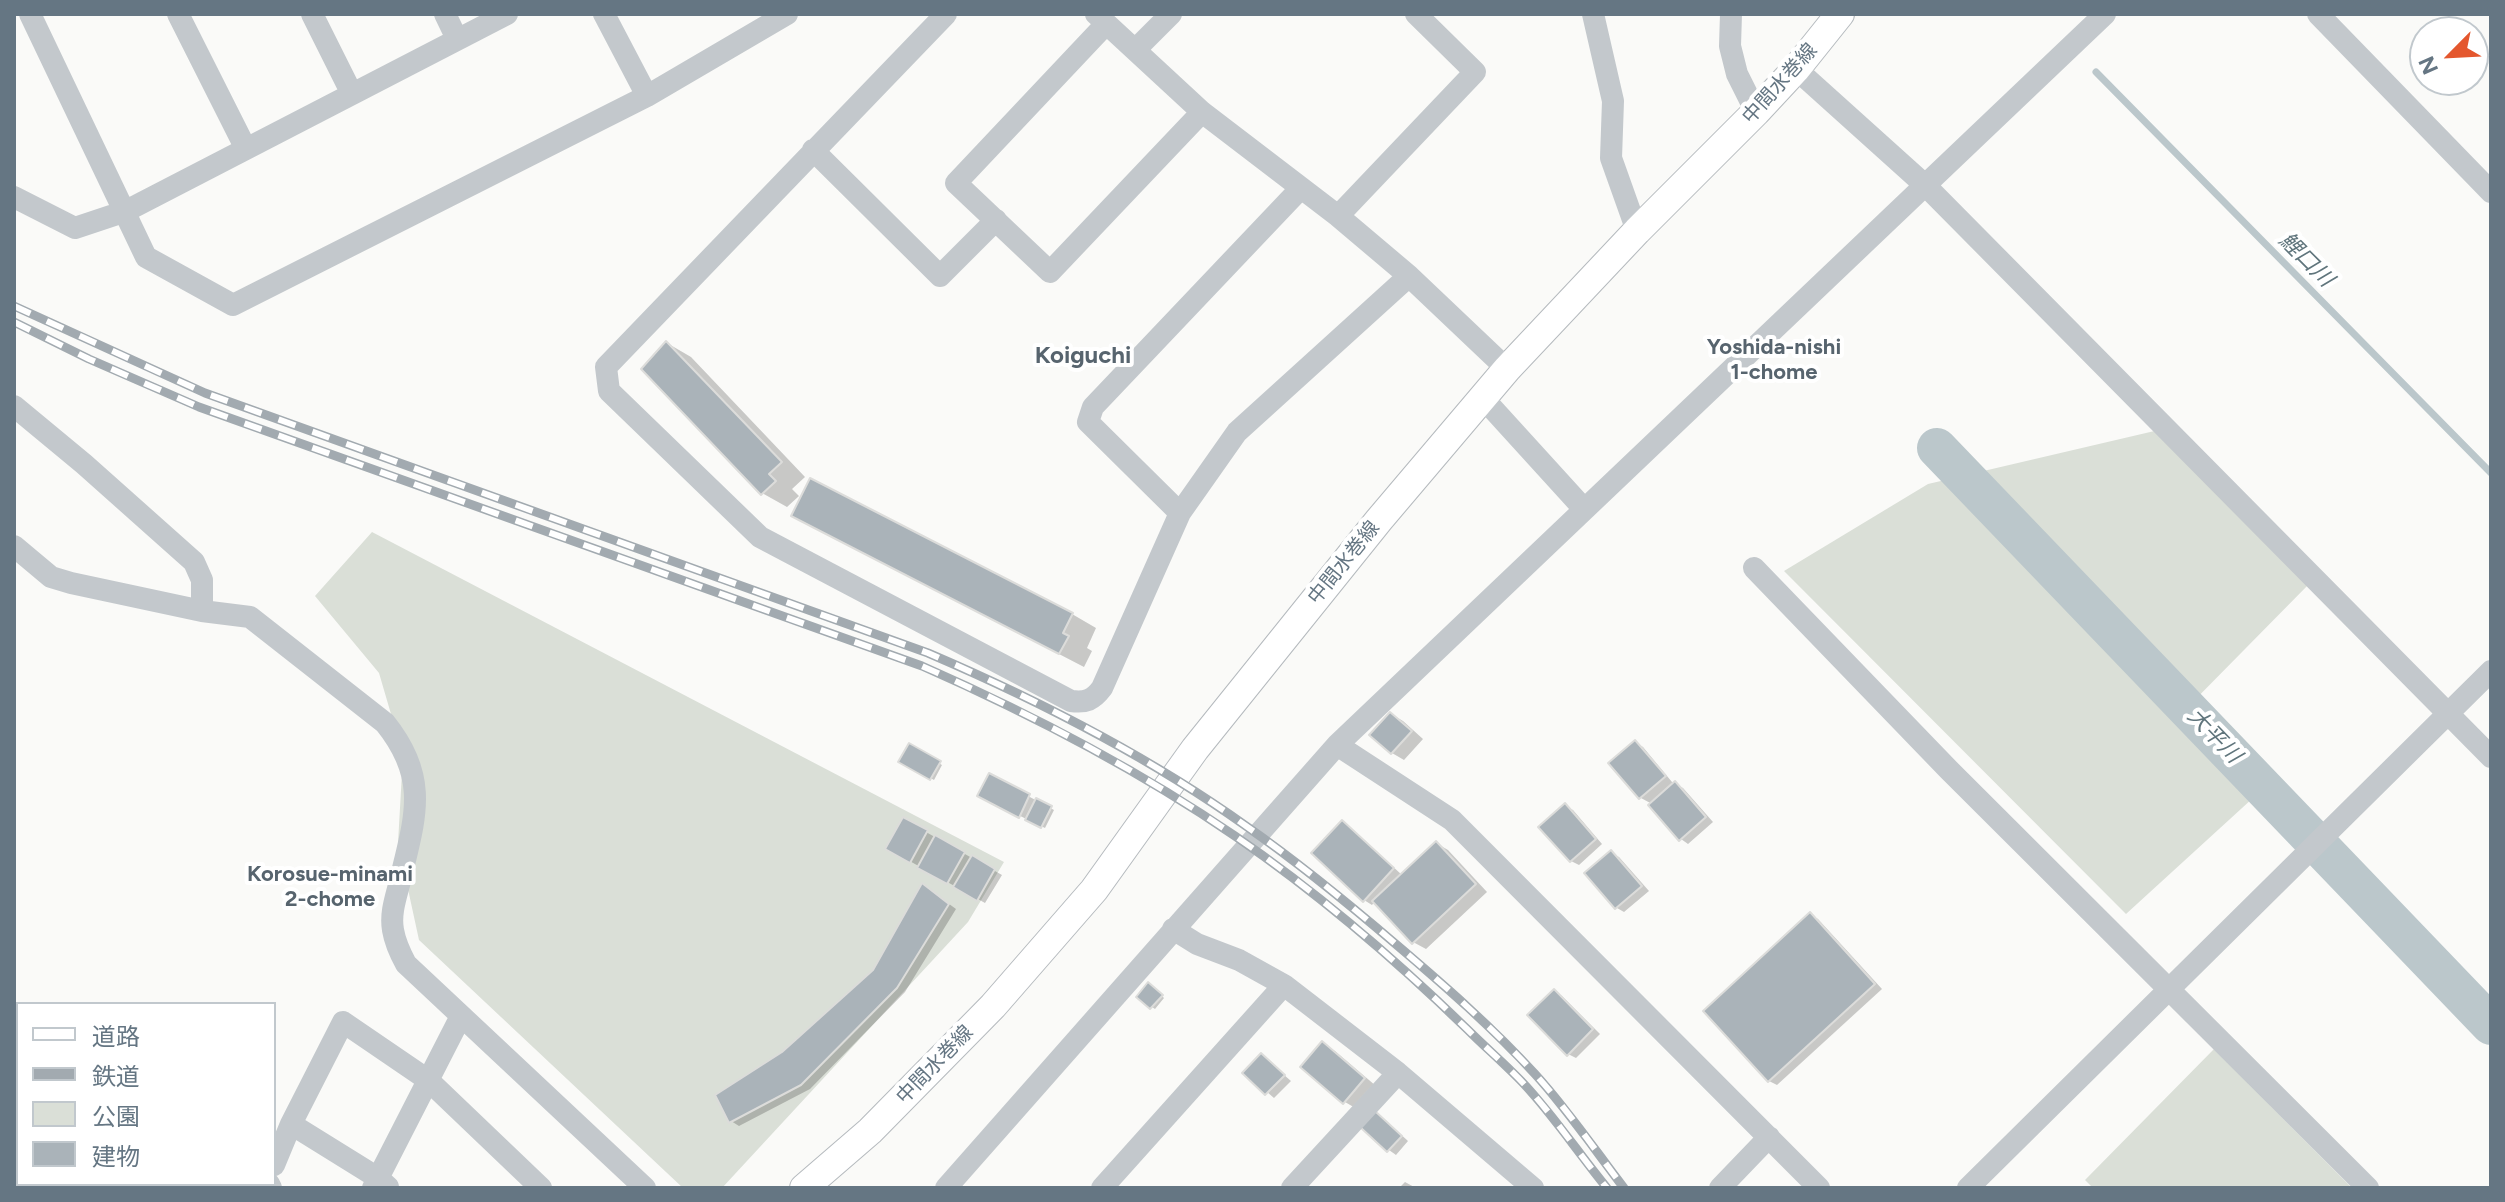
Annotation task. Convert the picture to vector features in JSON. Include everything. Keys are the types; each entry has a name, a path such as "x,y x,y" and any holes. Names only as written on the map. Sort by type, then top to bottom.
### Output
{"main road":[{"name":"中間水巻線","path":"804,1188 870,1131 993,1006 1094,890 1205,737 1379,520 1507,369 1637,231 1756,112 1840,14"},
{"name":"中間水巻線","path":"831,1188 870,1131"}],"street":[{"path":"30,14 146,257 233,305 647,96 787,14"},
{"path":"178,14 246,149"},
{"path":"312,14 352,94"},
{"path":"445,14 457,39"},
{"path":"14,197 75,228 126,211 507,14"},
{"path":"604,14 647,96"},
{"path":"946,14 606,367 609,391 760,537 1071,701 1082,702 1094,698 1102,688 1180,513 1237,432 1409,276"},
{"path":"1135,50 1171,14"},
{"path":"1338,216 1475,72 1416,14"},
{"path":"1593,14 1613,101 1611,158 1637,231"},
{"path":"1731,14 1730,46 1737,74 1756,112"},
{"path":"946,1188 1337,745 2105,14"},
{"path":"2318,14 2491,192"},
{"path":"1202,112 1050,272 956,183 1101,19 1202,112 1338,216 1409,276 1507,369"},
{"path":"1796,69 1926,186 2491,757"},
{"path":"813,150 940,276 996,220"},
{"path":"1180,513 1088,422 1093,407 1301,188"},
{"path":"1483,398 1584,509"},
{"path":"14,406 194,562 202,580 202,611"},
{"path":"14,546 51,577 202,611 250,617 385,723 401,743 411,766 416,794 413,827 392,913 393,931 406,964 645,1188"},
{"path":"1754,568 1949,770 2368,1188"},
{"path":"1968,1188 2491,671"},
{"path":"1337,745 1452,820 1819,1188"},
{"path":"1173,929 1197,944 1239,960 1284,985 1398,1073 1533,1188"},
{"path":"1102,1188 1284,985"},
{"path":"291,1124 380,1185 461,1016"},
{"path":"276,1160 343,1022 428,1080 541,1188"},
{"path":"1292,1188 1398,1073"},
{"path":"1720,1188 1769,1137"},
{"path":"1499,1188 1514,1171"}],"green space":[{"path":"2163,429 2311,582 2177,718 2253,798 2126,914 1784,571 1928,484"},
{"path":"372,532 1004,862 968,922 722,1188 683,1188 419,940 398,843 403,755 379,673 315,596"},
{"path":"2214,1049 2352,1188 2093,1188 2085,1180"}],"building":[{"path":"666,341 782,462 769,474 776,481 761,495 641,369"},
{"path":"810,478 1073,613 1063,633 1069,636 1059,654 791,516"},
{"path":"1390,712 1412,731 1391,754 1369,735"},
{"path":"1635,740 1666,776 1639,799 1608,763"},
{"path":"909,743 941,761 930,780 898,762"},
{"path":"989,773 1030,794 1019,818 977,796"},
{"path":"1675,781 1706,817 1679,841 1648,805"},
{"path":"1036,798 1052,806 1041,828 1025,820"},
{"path":"1565,803 1596,839 1570,862 1538,827"},
{"path":"903,817 928,830 910,863 885,849"},
{"path":"1342,820 1394,868 1363,902 1311,853"},
{"path":"935,835 965,852 947,884 917,868"},
{"path":"1436,841 1476,884 1412,944 1372,901"},
{"path":"1611,850 1642,886 1615,909 1584,873"},
{"path":"972,855 995,869 977,901 953,887"},
{"path":"922,883 949,904 897,988 801,1085 729,1123 715,1095 782,1052 873,970"},
{"path":"1810,912 1875,984 1768,1082 1703,1011"},
{"path":"1148,982 1163,995 1150,1009 1136,997"},
{"path":"1554,989 1593,1029 1567,1056 1527,1015"},
{"path":"1322,1041 1365,1078 1343,1104 1300,1067"},
{"path":"1261,1053 1285,1075 1265,1095 1242,1073"},
{"path":"1375,1111 1402,1136 1387,1152 1360,1127"}],"waterway":[{"name":"鯉口川","path":"2096,72 2491,473"},
{"name":"大平川","path":"1937,448 2491,1025"}],"railway":[{"path":"14,306 205,393 928,653 1092,731 1209,800 1246,826 1324,884 1416,961 1486,1024 1535,1074 1624,1188"},
{"path":"14,322 199,407 922,666 1083,744 1198,811 1296,880 1356,928 1524,1084 1607,1188"}],"district":[{"name":"Koiguchi","path":"1083,356"},
{"name":"Yoshida-nishi 1-chome","path":"1774,360"},
{"name":"Korosue-minami 2-chome","path":"330,888"}]}
